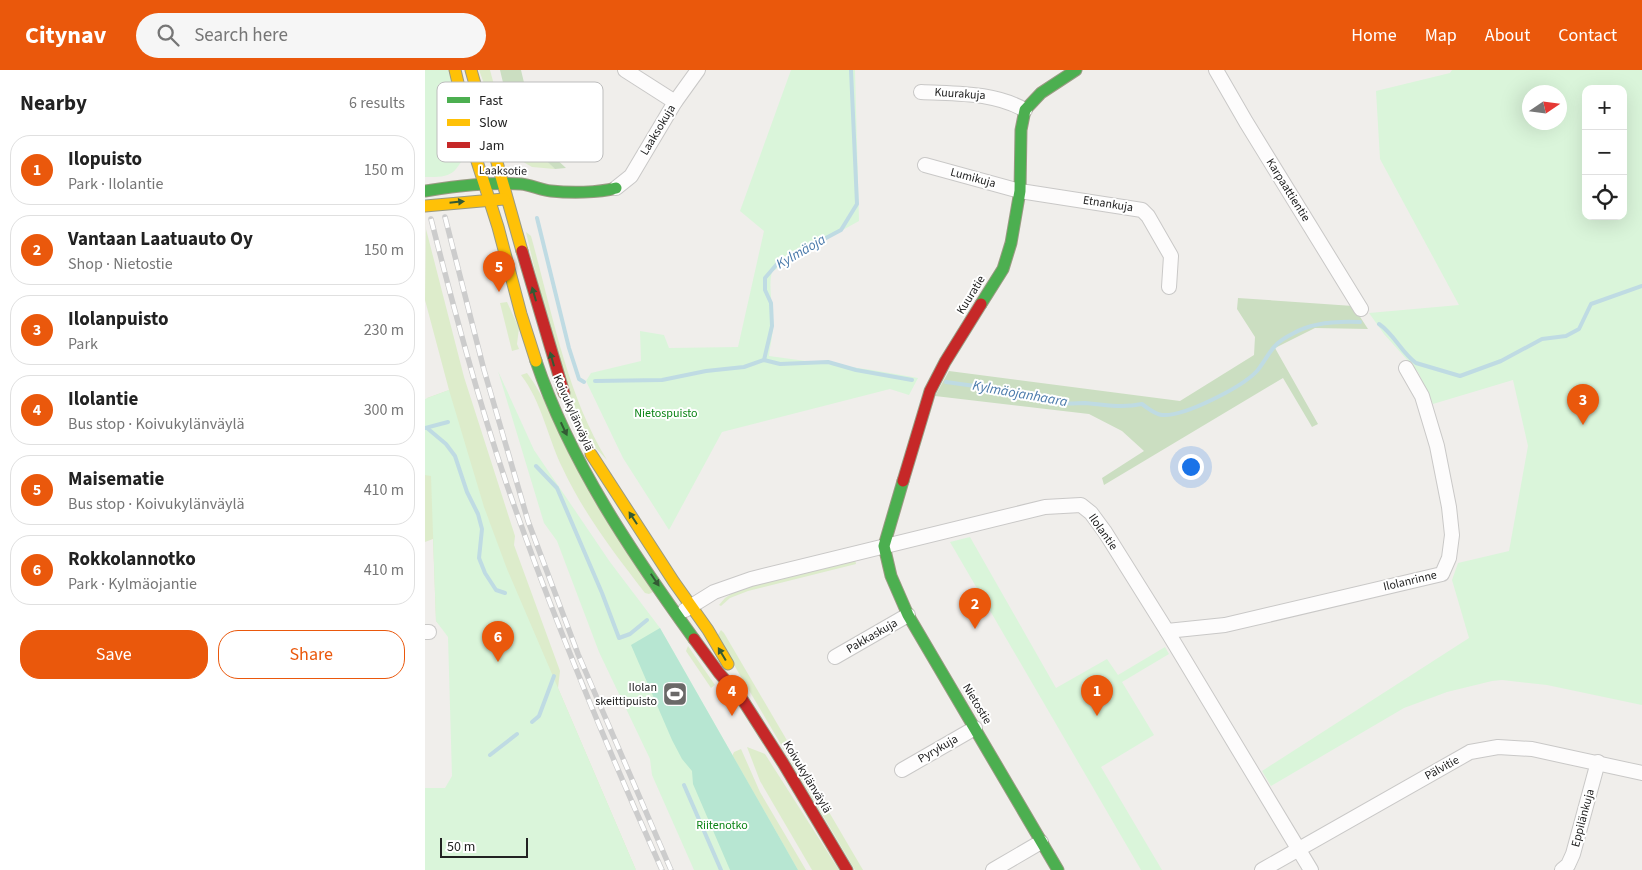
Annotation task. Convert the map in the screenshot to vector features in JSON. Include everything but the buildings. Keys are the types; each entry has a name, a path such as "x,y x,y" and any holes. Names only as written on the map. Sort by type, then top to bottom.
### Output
{"main road":[{"path":"1025,110 1041,93 1076,70"},
{"name":"Kuuratie","path":"885,546 930,391 1003,269 1011,243 1020,191 1021,130 1025,110"},
{"name":"Koivukylänväylä","path":"477,162 521,314 547,393 576,456 608,511 677,615 719,673 742,698 847,870"},
{"name":"Koivukylänväylä","path":"496,162 561,388 569,406"},
{"name":"Laaksotie","path":"425,190 460,185 502,183 524,184 550,191"},
{"name":"Laaksotie","path":"425,206 463,201 523,197 550,191 605,191 615,188"},
{"name":"Koivukylänväylä","path":"585,441 589,450 730,666 742,698"},
{"name":"Nietostie","path":"885,546 891,576 908,616 1058,870"}],"street":[{"path":"625,70 675,102"},
{"name":"Laaksokuja","path":"615,188 631,176 675,102 698,70"},
{"name":"Karpaattientie","path":"1216,70 1361,309"},
{"name":"Kuurakuja","path":"921,92 990,96 1025,110"},
{"name":"Lumikuja","path":"925,165 1020,191"},
{"name":"Etnankuja","path":"1020,191 1142,210 1149,216 1171,256 1169,287"},
{"name":"Ilolanrinne","path":"1167,631 1225,625 1443,574 1449,558 1453,535 1449,507 1437,446 1422,396 1406,368"},
{"name":"Ilolantie","path":"677,615 729,585 1045,507 1081,505 1091,513 1105,532 1311,870"},
{"name":"Pakkaskuja","path":"835,657 908,616"},
{"name":"Pyrykuja","path":"902,770 975,728"},
{"name":"Pälvitie","path":"1262,870 1470,752 1498,747 1532,749 1642,773"},
{"name":"Eppilänkuja","path":"1562,870 1568,865 1573,854 1598,762"},
{"path":"993,870 1041,842"}],"green space":[{"path":"425,70 448,70 451,82 437,82 437,162 461,162 450,174 425,177"},
{"path":"479,70 490,70 493,82 483,82"},
{"path":"500,70 521,70 524,82 503,82"},
{"name":"Nietospuisto","path":"791,70 855,70 859,221 790,259 772,272 773,328 769,356 918,378 909,395 890,389 722,432 669,530 623,458 586,381 591,373 641,361 640,331 664,335 669,348 738,347 764,231 740,211"},
{"path":"1452,70 1642,70 1642,705 1547,685 1502,680 1492,681 1447,692 1404,708 1271,786 1262,771 1469,638 1452,580 1458,563 1509,551 1528,446 1513,380 1433,404 1418,372 1384,334 1369,313 1459,305 1380,159 1376,91 1450,73"},
{"path":"523,162 548,162 555,169 532,167"},
{"path":"548,162 559,162 566,168 555,169"},
{"path":"426,220 426,229 464,377 515,536 514,545 560,671 558,688 636,870 532,727 436,621 433,539 425,542 427,398 449,390 425,300"},
{"path":"526,232 531,236 570,379 593,434 607,460 591,443 571,402 556,361"},
{"path":"1238,298 1353,306 1368,329 1315,328 1275,348 1318,424 1312,427 1283,378 1104,485 1102,478 1144,451 1122,431 1089,414 935,396 949,371 1180,401 1254,355 1255,337 1237,309"},
{"path":"507,302 519,328 517,344 519,349 512,351 500,303"},
{"name":"Riitenotko","path":"498,371 534,450 610,562 660,628 798,870 694,870 652,775 650,759 599,652 557,541 544,523"},
{"path":"527,373 655,591 649,594 645,593 611,548 580,502 558,457 540,409 521,375"},
{"path":"449,390 484,507 507,569 636,870 425,870 425,788 445,788 452,776 448,637 436,621 431,476 425,475 425,399"},
{"path":"970,537 1056,688 1107,659 1118,675 1165,647 1169,654 1122,682 1154,735 1101,767 1162,870 1141,870 950,542"},
{"path":"855,559 856,564 748,591 730,598 721,606 719,605 725,598 739,589"},
{"name":"Ilolan skeittipuisto","path":"660,628 798,870 730,870 693,784 692,771 682,759 672,740 631,645"},
{"path":"721,630 863,870 855,870 717,636"},
{"path":"688,646 715,685 711,688 686,651"},
{"path":"747,747 765,754 839,870 812,870 760,781"},
{"path":"741,749 760,792 806,870 784,870 730,761 734,752"}],"waterway":[{"name":"Kylmäoja","path":"595,381 662,380 706,371 744,367 764,360 772,326 771,303 765,290 765,278 777,264 841,230 857,204 851,70"},
{"path":"537,218 569,348 579,379 584,382"},
{"name":"Kylmäojanhaara","path":"1379,324 1416,363 1460,376 1501,361 1542,339 1566,336 1579,329 1591,304 1642,286"},
{"name":"Kylmäojanhaara","path":"946,382 1025,393 1042,400 1056,399 1061,403 1121,406 1142,404 1156,414 1172,414 1212,400 1250,378 1277,344 1301,329 1326,323 1360,322"},
{"name":"Kylmäojanhaara","path":"764,360 780,364 828,362 856,370 912,380"},
{"name":"Kylmäoja","path":"425,428 448,422"},
{"path":"427,428 446,444 455,456 482,529 479,558 485,573 496,590 505,593"},
{"path":"536,466 557,488 619,638 630,634 647,620"},
{"path":"532,722 539,716 554,676"},
{"path":"490,755 517,734"},
{"path":"684,785 721,870"}],"railway":[{"path":"445,217 484,370 528,521 578,654 671,870"},
{"path":"431,219 477,388 497,455 525,537 581,681 662,870"}],"traffic: fast":[{"path":"981,304 1003,269 1011,243 1020,191 1021,130 1025,110 1041,93 1076,70"},
{"path":"425,191 497,184 521,184 567,192 593,192 616,188"},
{"path":"536,361 566,435 585,471 626,540 694,639"},
{"path":"903,481 884,546 891,576 908,615 1058,870"}],"traffic: slow":[{"path":"455,70 458,82"},
{"path":"471,70 474,82"},
{"path":"477,162 498,227 521,314 536,361"},
{"path":"497,162 522,251"},
{"path":"425,206 504,199"},
{"path":"591,454 674,582 708,630 728,664"}],"traffic: jam":[{"path":"522,251 564,393"},
{"path":"903,481 930,391 945,362 981,304"},
{"path":"694,639 719,673 742,699 847,870"}],"place":[{"name":"Maisematie","path":"499,292"},
{"name":"Ilolanpuisto","path":"1583,425"},
{"name":"Vantaan Laatuauto Oy","path":"975,629"},
{"name":"Rokkolannotko","path":"498,662"},
{"name":"Ilolan skeittipuisto","path":"675,694"},
{"name":"Ilolantie","path":"732,716"},
{"name":"Ilopuisto","path":"1097,716"}]}
